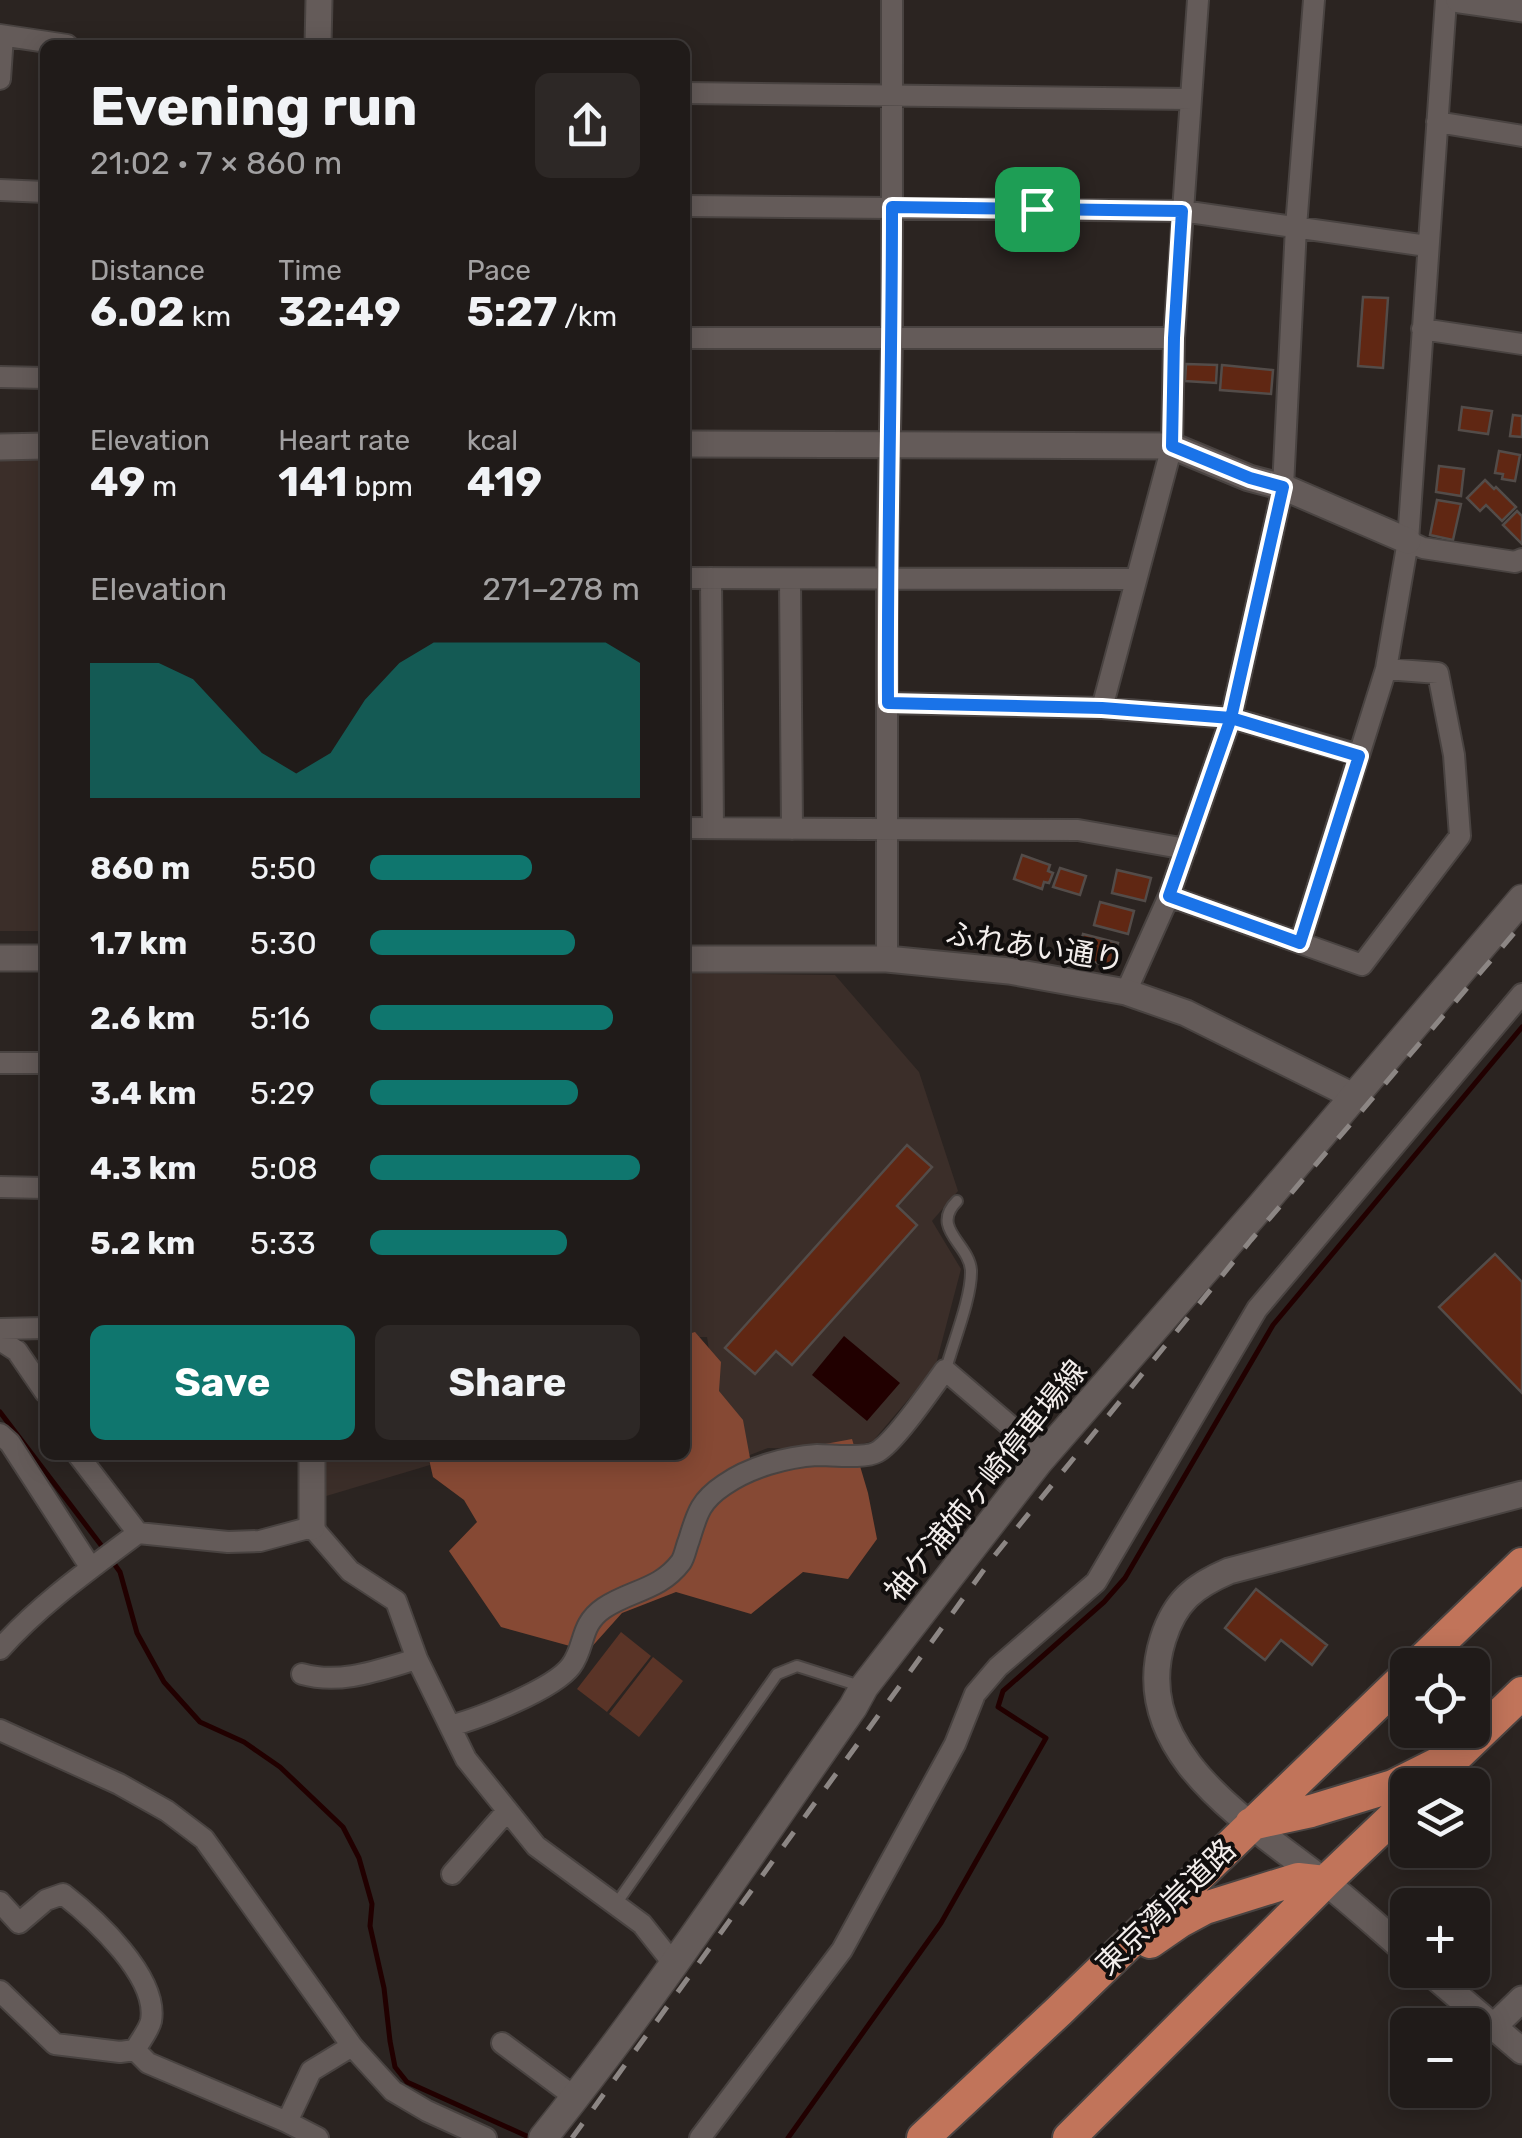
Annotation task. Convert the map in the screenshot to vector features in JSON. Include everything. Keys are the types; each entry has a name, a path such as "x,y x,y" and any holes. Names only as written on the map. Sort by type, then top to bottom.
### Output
{"highway":[{"path":"1435,1648 1522,1564"},
{"name":"東京湾岸道路","path":"923,2138 1390,1691"},
{"path":"1444,1768 1522,1693"},
{"path":"1250,1824 1392,1786 1459,1754"},
{"path":"1068,2138 1390,1820"},
{"path":"1059,2011 1095,1991 1152,1940 1205,1908 1298,1879 1325,1882"}],"main road":[{"name":"袖ケ浦姉ヶ崎停車場線","path":"543,2138 672,1964 854,1707 864,1687 1044,1455 1522,899"}],"street":[{"path":"318,40 319,0"},
{"path":"886,959 892,0"},
{"path":"1102,708 1172,446 1174,338 1198,0"},
{"path":"1126,992 1169,896 1231,718 1283,487 1296,227 1314,0"},
{"path":"1300,943 1386,669 1408,541 1446,0"},
{"path":"1459,0 1522,9"},
{"path":"0,80 2,36 40,41"},
{"path":"690,94 1190,100"},
{"path":"1437,122 1522,136"},
{"path":"0,190 40,192"},
{"path":"690,206 1182,211 1427,246"},
{"path":"1422,329 1522,344"},
{"path":"690,338 1174,338"},
{"path":"0,377 40,378"},
{"path":"690,444 1172,446 1283,487 1423,548 1515,562 1522,559"},
{"path":"0,447 40,446"},
{"path":"690,578 1135,579"},
{"path":"711,578 713,828"},
{"path":"790,579 792,829"},
{"path":"1169,896 1362,965 1460,836 1454,755 1438,673 1386,669"},
{"path":"888,703 1102,708 1231,718 1359,756"},
{"path":"690,828 1078,830 1186,849"},
{"path":"0,958 40,958"},
{"name":"ふれあい通り","path":"690,959 886,959 1009,971 1126,992 1186,1013 1353,1096"},
{"path":"700,2138 842,1950 955,1744 974,1694 998,1667 1096,1582 1256,1309 1522,994"},
{"path":"0,1062 40,1063"},
{"path":"0,1187 40,1188"},
{"path":"0,1329 40,1328"},
{"path":"0,1340 17,1352 40,1385"},
{"path":"450,1726 471,1721 562,1676 574,1662 589,1622 601,1610 658,1585 682,1560 698,1512 708,1496 758,1467 811,1456 874,1454 886,1445 945,1370 1044,1455"},
{"path":"0,1434 41,1489 90,1568"},
{"path":"82,1460 138,1533"},
{"path":"312,1460 312,1527 350,1572 396,1601 417,1660 466,1759 536,1846 642,1924 672,1964"},
{"path":"1390,1938 1196,1775 1166,1728 1156,1679 1158,1654 1168,1624 1182,1601 1203,1582 1229,1571 1522,1494"},
{"path":"0,1649 90,1568 138,1533 228,1542 260,1541 312,1527"},
{"path":"302,1674 319,1679 354,1677 417,1660"},
{"path":"0,1730 119,1784 204,1839 352,2046 394,2091 486,2138"},
{"path":"452,1874 507,1811"},
{"path":"0,1902 19,1923 46,1900 62,1894 88,1914 137,1968 149,2002 151,2022 135,2050"},
{"path":"1449,1988 1522,2051"},
{"path":"0,1992 55,2044 120,2052 135,2050"},
{"path":"1493,2027 1522,1999"},
{"path":"502,2043 576,2098"},
{"path":"287,2122 310,2071 352,2046"},
{"path":"135,2050 148,2063 318,2138"}],"lane":[{"path":"945,1370 967,1298 971,1268 946,1222 948,1210 957,1202"},
{"path":"616,1904 777,1674 796,1666 864,1687"}],"shaded area":[{"path":"40,456 40,931 0,931 0,457"},
{"path":"690,973 835,975 919,1072 958,1191 932,1221 961,1269 935,1368 873,1441 840,1450 768,1448 727,1464 707,1337 690,1337"},
{"path":"695,1332 721,1362 719,1391 743,1420 750,1458 852,1439 877,1539 848,1579 803,1572 751,1614 676,1592 622,1613 588,1651 501,1627 449,1551 477,1522 464,1500 433,1477 429,1460 690,1460 690,1334"},
{"path":"844,1336 900,1383 867,1421 812,1375"},
{"path":"323,1460 429,1460 430,1465 323,1497"},
{"path":"621,1632 651,1656 607,1712 577,1689"},
{"path":"653,1657 683,1681 639,1737 609,1714"}],"building":[{"path":"1363,297 1388,298 1383,368 1358,366"},
{"path":"1186,364 1217,365 1216,383 1185,381"},
{"path":"1222,365 1273,370 1271,394 1220,390"},
{"path":"1462,407 1492,411 1488,434 1459,430"},
{"path":"1513,415 1522,416 1522,437 1510,436"},
{"path":"1499,451 1520,455 1515,481 1495,473"},
{"path":"1439,466 1464,469 1461,496 1436,492"},
{"path":"1485,480 1516,507 1502,521 1486,505 1480,511 1467,498"},
{"path":"1437,500 1461,504 1453,540 1430,535"},
{"path":"1517,511 1522,516 1522,544 1503,525"},
{"path":"1022,855 1050,865 1048,871 1053,873 1042,889 1014,879"},
{"path":"1060,868 1086,876 1080,895 1053,887"},
{"path":"1117,870 1151,878 1145,901 1112,893"},
{"path":"1100,902 1134,911 1128,934 1094,925"},
{"path":"1083,934 1118,943 1111,967 1077,957"},
{"path":"907,1145 932,1167 897,1206 917,1225 792,1365 776,1351 755,1374 725,1348"},
{"path":"1495,1254 1522,1282 1522,1393 1439,1307"},
{"path":"1256,1589 1327,1645 1312,1665 1281,1640 1265,1660 1225,1628"}],"waterway":[{"path":"788,2138 941,1923 1046,1738 998,1707 1003,1691 1104,1602 1125,1578 1273,1325 1522,1027"},
{"path":"0,1412 104,1549"},
{"path":"110,1558 120,1572 137,1633 164,1682 200,1722 244,1742 280,1767 343,1827 359,1858 372,1904 370,1926 395,2067 407,2082 531,2138"}],"railway":[{"path":"572,2138 991,1560 1251,1240 1522,924"}],"route":[{"path":"1037,209 892,207 888,703 1102,708 1231,718 1359,756 1300,943 1169,896 1231,718 1283,487 1172,446 1182,211 1037,209"}]}
